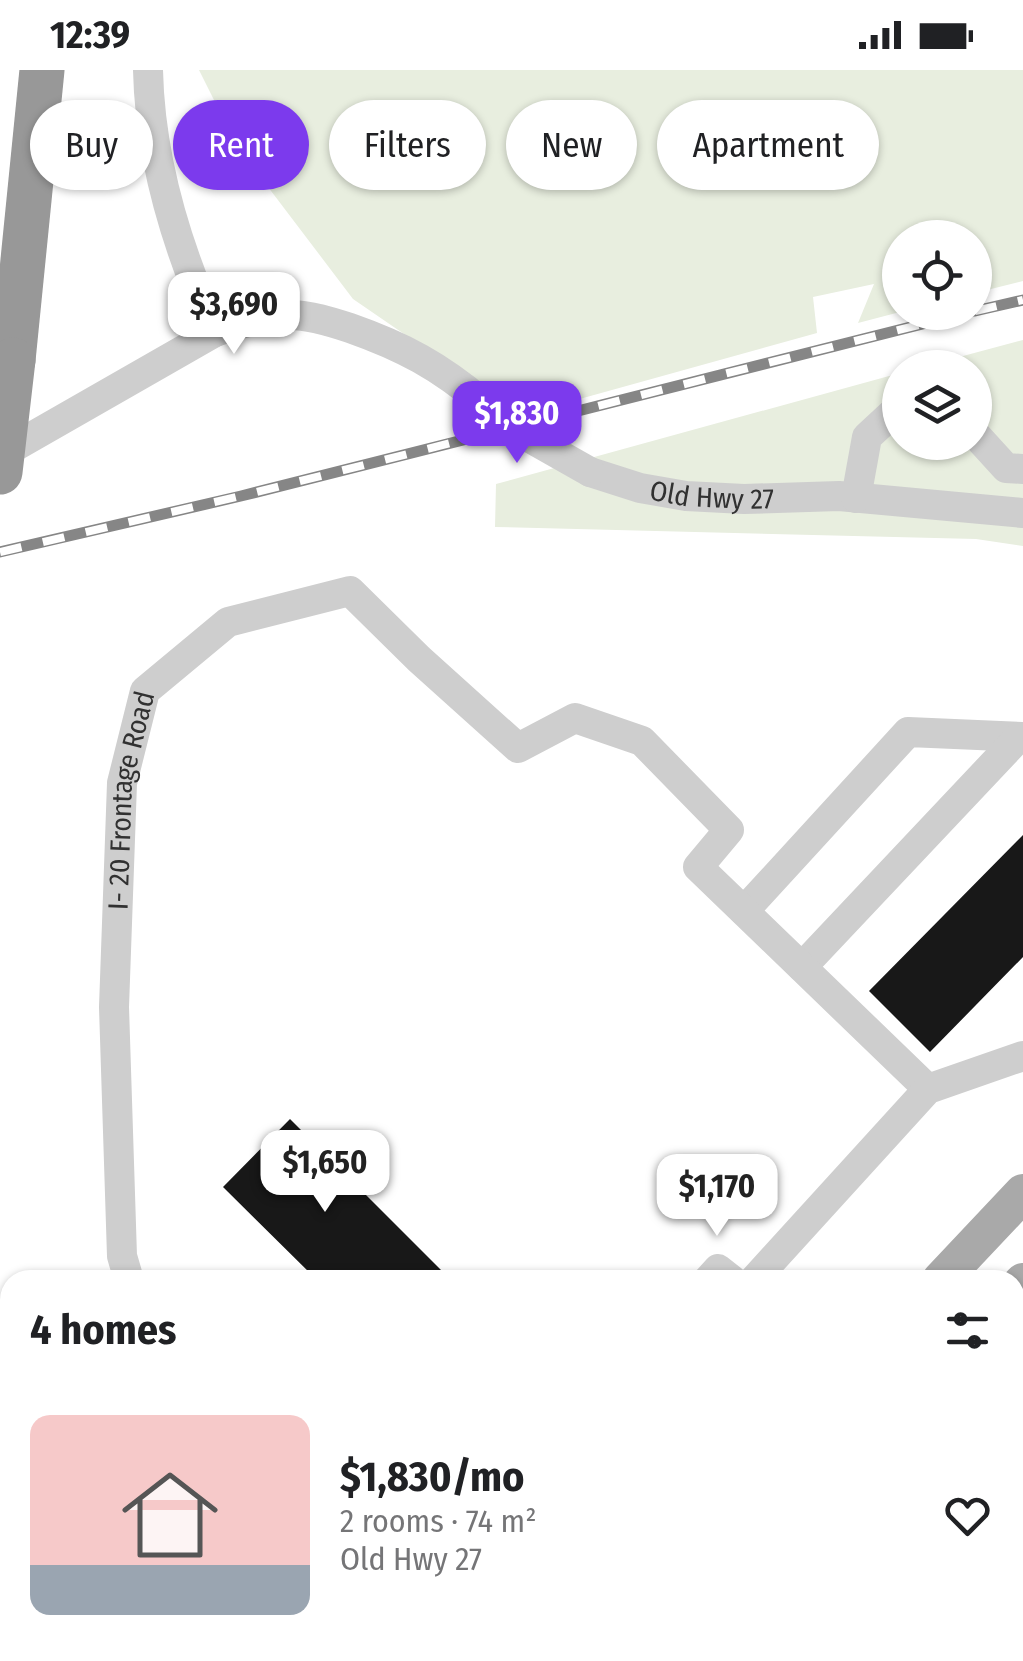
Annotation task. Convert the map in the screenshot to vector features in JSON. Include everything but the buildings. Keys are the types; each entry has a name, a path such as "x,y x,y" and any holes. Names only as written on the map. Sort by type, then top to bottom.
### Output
{"highway":[{"path":"0,472 42,70"}],"main road":[{"path":"951,1270 1023,1193"}],"street":[{"path":"148,70 158,170 190,274 215,332"},
{"name":"Old Hwy 27","path":"0,454 215,332 250,321 292,315 328,321 412,351 450,376 514,429 590,472 640,488 744,500 856,498 1009,511"},
{"path":"856,498 867,438 882,424"},
{"path":"992,448 1015,468 1009,511"},
{"name":"I- 20 Frontage Road","path":"126,1270 122,1256 114,1007 122,783 145,691 228,622 350,591 418,659 518,748 576,718 642,741 729,830 698,867 928,1088"},
{"path":"744,911 908,732 1021,737"},
{"path":"802,967 1021,737"},
{"path":"763,1270 928,1088 1023,1056"}],"green space":[{"path":"199,70 1023,70 1023,281 992,289 992,220 882,220 882,317 858,323 874,284 813,297 817,333 522,415 353,299 270,190 309,190 309,100 214,100"},
{"path":"1023,340 1023,546 976,539 495,527 496,484 882,378 882,460 992,460 992,350 986,350"}],"railway":[{"path":"992,307 1023,300"},
{"path":"0,552 241,496 899,330"}]}
